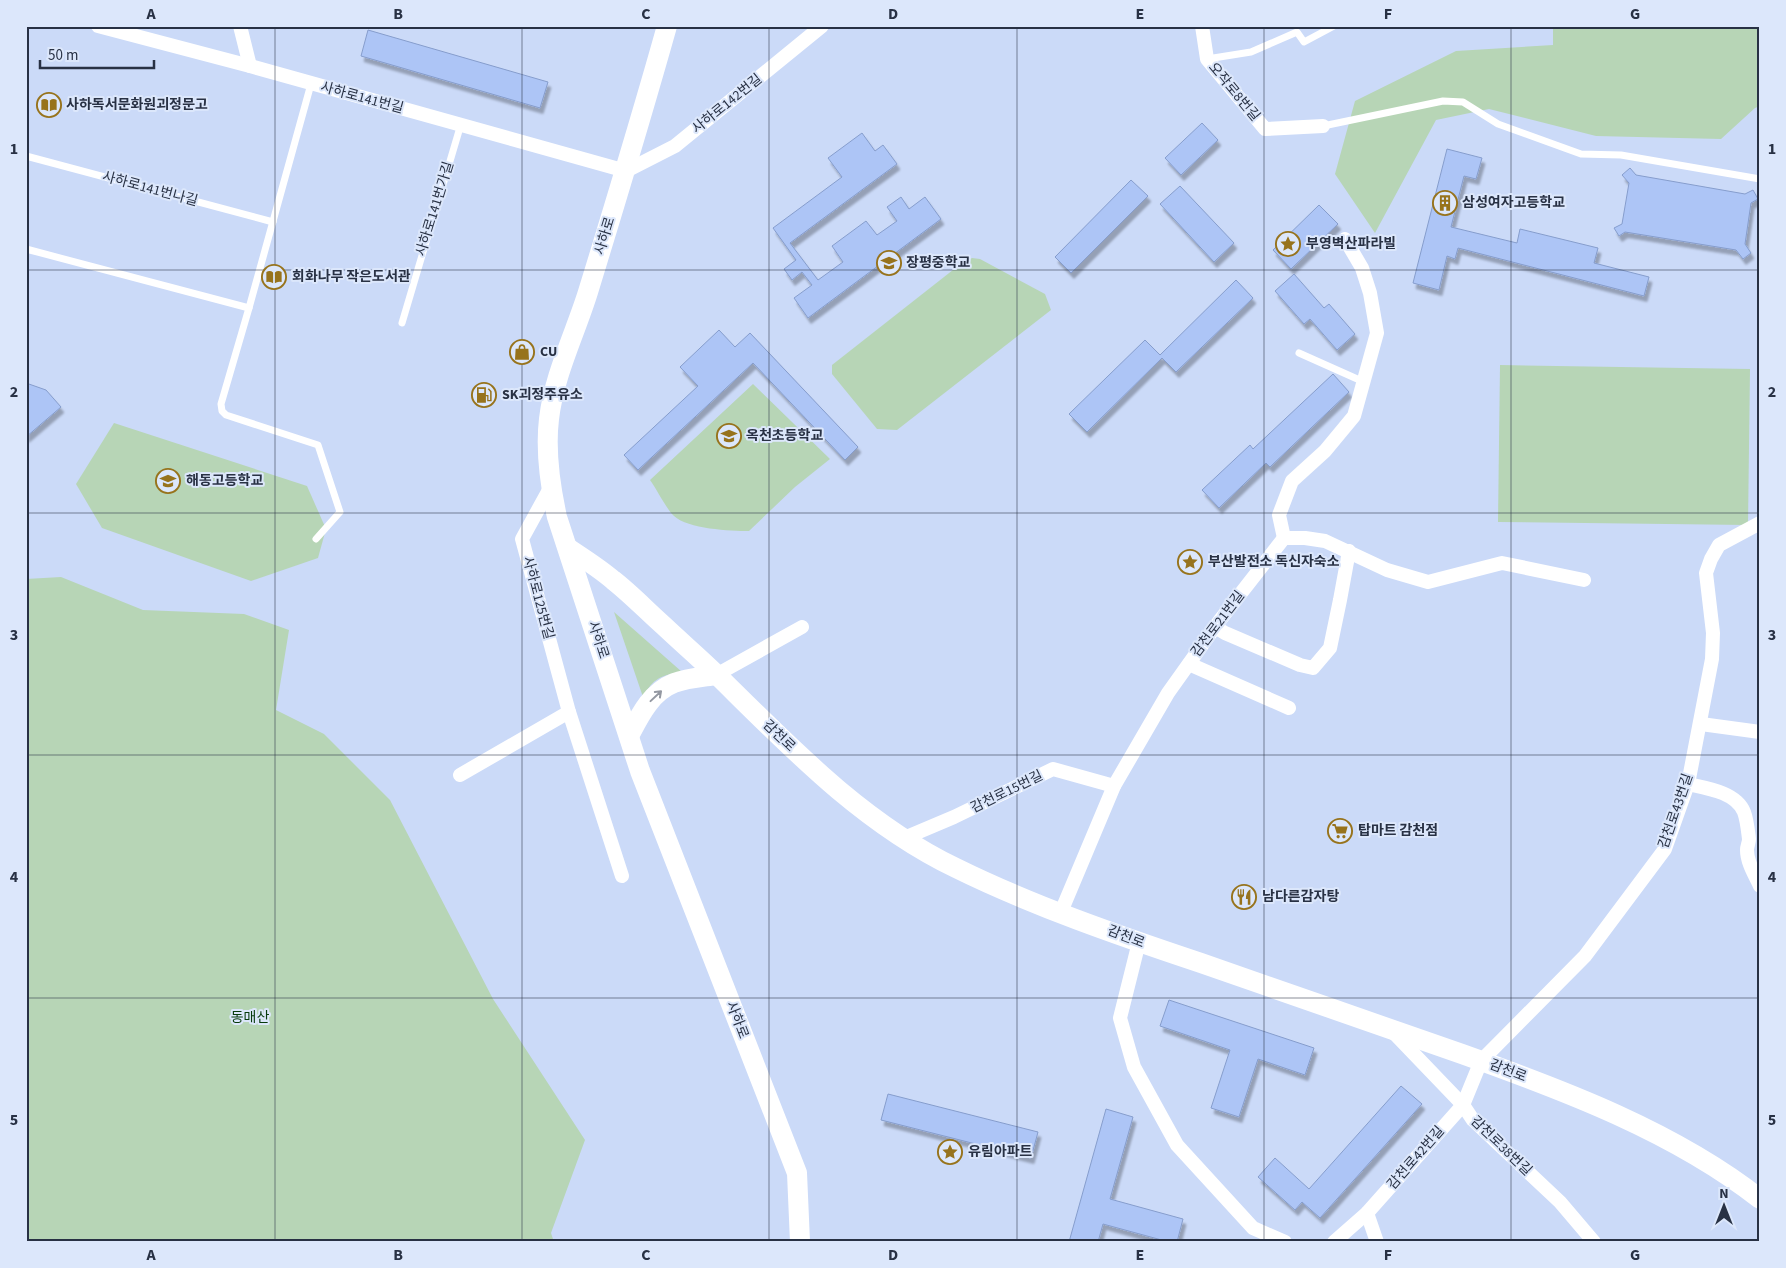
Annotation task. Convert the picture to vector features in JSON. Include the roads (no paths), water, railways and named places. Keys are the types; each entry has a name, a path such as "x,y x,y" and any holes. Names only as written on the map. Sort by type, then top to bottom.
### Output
{"main road":[{"name":"사하로","path":"667,26 626,171 584,305 561,368 553,398 547,440 550,488 557,517 640,771 797,1173 800,1242"},
{"name":"감천로","path":"568,548 614,580 788,745 851,800 902,839 958,870 1139,942 1482,1061 1590,1104 1684,1149 1760,1199"},
{"path":"629,736 652,698 663,689 674,683 716,675"}],"street":[{"name":"사하로141번길","path":"98,26 250,66 626,171"},
{"path":"240,26 250,66"},
{"name":"사하로142번길","path":"626,171 676,146 822,26"},
{"name":"오작로8번길","path":"1202,26 1206,59 1265,129 1323,126"},
{"path":"1345,239 1362,268 1370,293 1377,333 1354,416 1325,451 1292,481 1279,515 1284,538 1326,541 1387,570 1428,582 1502,563 1584,580"},
{"name":"사하로125번길","path":"550,488 522,539 569,712 622,876"},
{"name":"감천로43번길","path":"1482,1061 1585,956 1665,849 1688,784 1701,724 1713,650 1713,633 1706,573 1710,559 1719,545 1760,524"},
{"name":"감천로21번길","path":"1061,912 1114,786 1168,693 1215,627 1284,538"},
{"path":"1215,627 1225,633 1313,668 1330,648 1349,551"},
{"path":"716,675 802,627"},
{"path":"1189,664 1289,708"},
{"path":"460,775 569,712"},
{"path":"1701,724 1760,732"},
{"name":"감천로15번길","path":"902,839 954,817 1053,769 1114,786"},
{"path":"1688,784 1726,795 1742,808 1745,814 1749,842 1746,849 1750,865 1760,886"},
{"path":"1139,942 1120,1018 1134,1067 1177,1146 1253,1228 1285,1242"},
{"name":"감천로38번길","path":"1389,1028 1462,1105 1472,1120 1560,1202 1594,1242"},
{"name":"감천로42번길","path":"1334,1242 1367,1213 1462,1105 1482,1061"},
{"path":"1367,1213 1377,1242"}],"lane":[{"path":"1206,59 1251,52 1296,32 1304,42 1334,26"},
{"path":"311,84 221,404 222,411 226,415 318,445 340,512 316,539"},
{"path":"1323,126 1443,102 1462,102 1498,124 1581,154 1621,155 1760,179"},
{"name":"사하로141번가길","path":"402,323 460,124"},
{"name":"사하로141번나길","path":"26,156 273,222"},
{"path":"26,249 249,308"},
{"path":"1299,353 1364,382"}],"place":[{"name":"사하독서문화원괴정문고","path":"49,105"},
{"name":"삼성여자고등학교","path":"1445,203"},
{"name":"부영벽산파라빌","path":"1288,244"},
{"name":"장평중학교","path":"889,263"},
{"name":"회화나무 작은도서관","path":"274,277"},
{"name":"CU","path":"522,352"},
{"name":"SK괴정주유소","path":"484,395"},
{"name":"옥천초등학교","path":"729,436"},
{"name":"해동고등학교","path":"168,481"},
{"name":"부산발전소 독신자숙소","path":"1190,562"},
{"name":"탑마트 감천점","path":"1340,831"},
{"name":"남다른감자탕","path":"1244,897"},
{"name":"유림아파트","path":"950,1152"}],"park label":[{"name":"동매산","path":"250,1018"}]}
